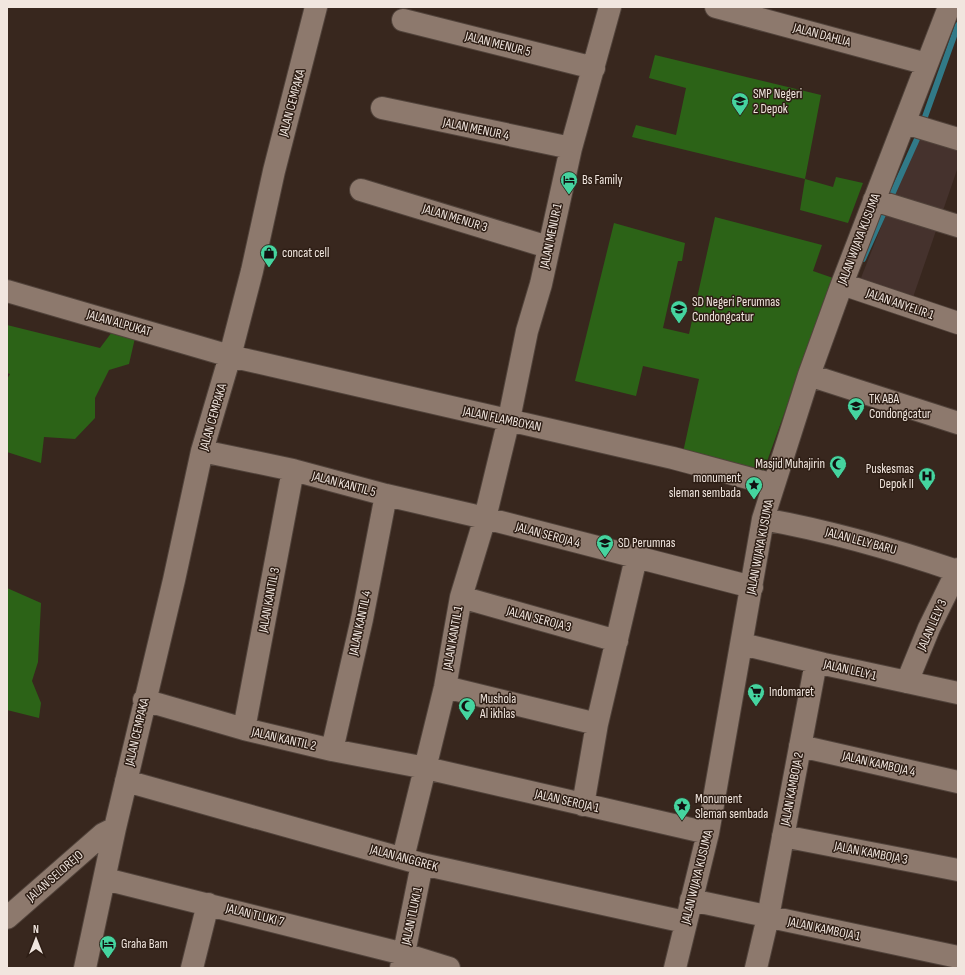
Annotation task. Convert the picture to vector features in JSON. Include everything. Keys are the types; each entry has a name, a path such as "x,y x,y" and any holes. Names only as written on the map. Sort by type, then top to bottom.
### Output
{"street":[{"name":"JALAN CEMPAKA","path":"85,968 105,879 109,831 126,781 144,700 174,580 202,451 230,356 316,7"},
{"name":"JALAN MENUR 1","path":"509,419 527,331 541,284 571,148 610,7"},
{"name":"JALAN DAHLIA","path":"716,7 927,64"},
{"name":"JALAN WIJAYA KUSUMA","path":"675,968 685,922 708,833 764,519 773,486 809,375 842,284 882,202 912,125 927,64 949,7"},
{"name":"JALAN MENUR 5","path":"403,20 594,68"},
{"name":"JALAN MENUR 4","path":"382,108 571,148"},
{"path":"912,125 958,139"},
{"name":"JALAN MENUR 3","path":"361,190 548,247"},
{"path":"882,202 958,226"},
{"name":"JALAN ANYELIR 1","path":"842,284 958,323"},
{"name":"JALAN ALPUKAT","path":"7,290 230,356"},
{"name":"JALAN FLAMBOYAN","path":"230,356 674,458 773,486"},
{"path":"809,375 958,424"},
{"name":"JALAN KANTIL 1","path":"413,861 426,768 445,687 461,597 485,518 509,419"},
{"name":"JALAN KANTIL 5","path":"202,451 293,470 386,495 485,518"},
{"name":"JALAN KANTIL 3","path":"244,729 293,470"},
{"name":"JALAN KANTIL 4","path":"332,750 362,619 386,495"},
{"name":"JALAN SEROJA 4","path":"485,518 752,587"},
{"name":"JALAN LELY BARU","path":"764,519 801,526 888,548 957,570"},
{"path":"582,805 598,724 636,558"},
{"name":"JALAN LELY 3","path":"907,682 957,570"},
{"name":"JALAN SEROJA 3","path":"461,597 617,640"},
{"name":"JALAN LELY 1","path":"742,644 958,693"},
{"name":"JALAN KAMBOJA 2","path":"756,968 768,916 816,662"},
{"path":"445,687 598,724"},
{"name":"JALAN KANTIL 2","path":"144,700 244,729 332,750 426,768"},
{"name":"JALAN KAMBOJA 4","path":"800,746 958,782"},
{"name":"JALAN SEROJA 1","path":"426,768 708,833"},
{"name":"JALAN ANGGREK","path":"126,781 413,861 685,922"},
{"name":"JALAN SELOREJO","path":"7,918 109,831"},
{"name":"JALAN KAMBOJA 3","path":"783,836 958,870"},
{"name":"JALAN TLUKI 1","path":"402,961 413,861"},
{"name":"JALAN TLUKI 7","path":"105,879 208,904 402,961 449,968"},
{"name":"JALAN KAMBOJA 1","path":"691,900 958,957"},
{"path":"192,968 208,904"}],"shaded area":[{"path":"920,128 958,140 958,167 910,306 857,288"}],"green space":[{"path":"655,55 821,95 805,179 632,137 636,125 676,135 686,88 649,78"},
{"path":"836,177 863,183 848,223 800,210 805,179 833,187"},
{"name":"SD Negeri Perumnas Condongcatur","path":"715,217 822,245 813,271 833,278 761,478 682,457 699,379 643,366 636,396 575,381 614,223 685,243 682,261 678,261 663,328 689,334"},
{"path":"7,325 100,348 112,332 135,338 129,364 109,370 95,398 95,418 75,439 44,437 41,463 7,452 7,379 10,374 7,373"},
{"path":"7,588 41,603 38,662 32,681 41,703 39,718 7,710"}],"waterway":[{"path":"863,259 917,139 958,25"}],"place":[{"name":"SMP Negeri 2 Depok","path":"740,116"},
{"name":"Bs Family","path":"569,195"},
{"name":"concat cell","path":"269,268"},
{"name":"SD Negeri Perumnas Condongcatur","path":"679,324"},
{"name":"TK ABA Condongcatur","path":"856,421"},
{"name":"Masjid Muhajirin","path":"838,479"},
{"name":"Puskesmas Depok II","path":"927,491"},
{"name":"monument sleman sembada","path":"754,500"},
{"name":"SD Perumnas","path":"605,558"},
{"name":"Indomaret","path":"756,707"},
{"name":"Mushola Al ikhlas","path":"467,721"},
{"name":"Monument Sleman sembada","path":"682,821"},
{"name":"Graha Bam","path":"108,959"}]}
